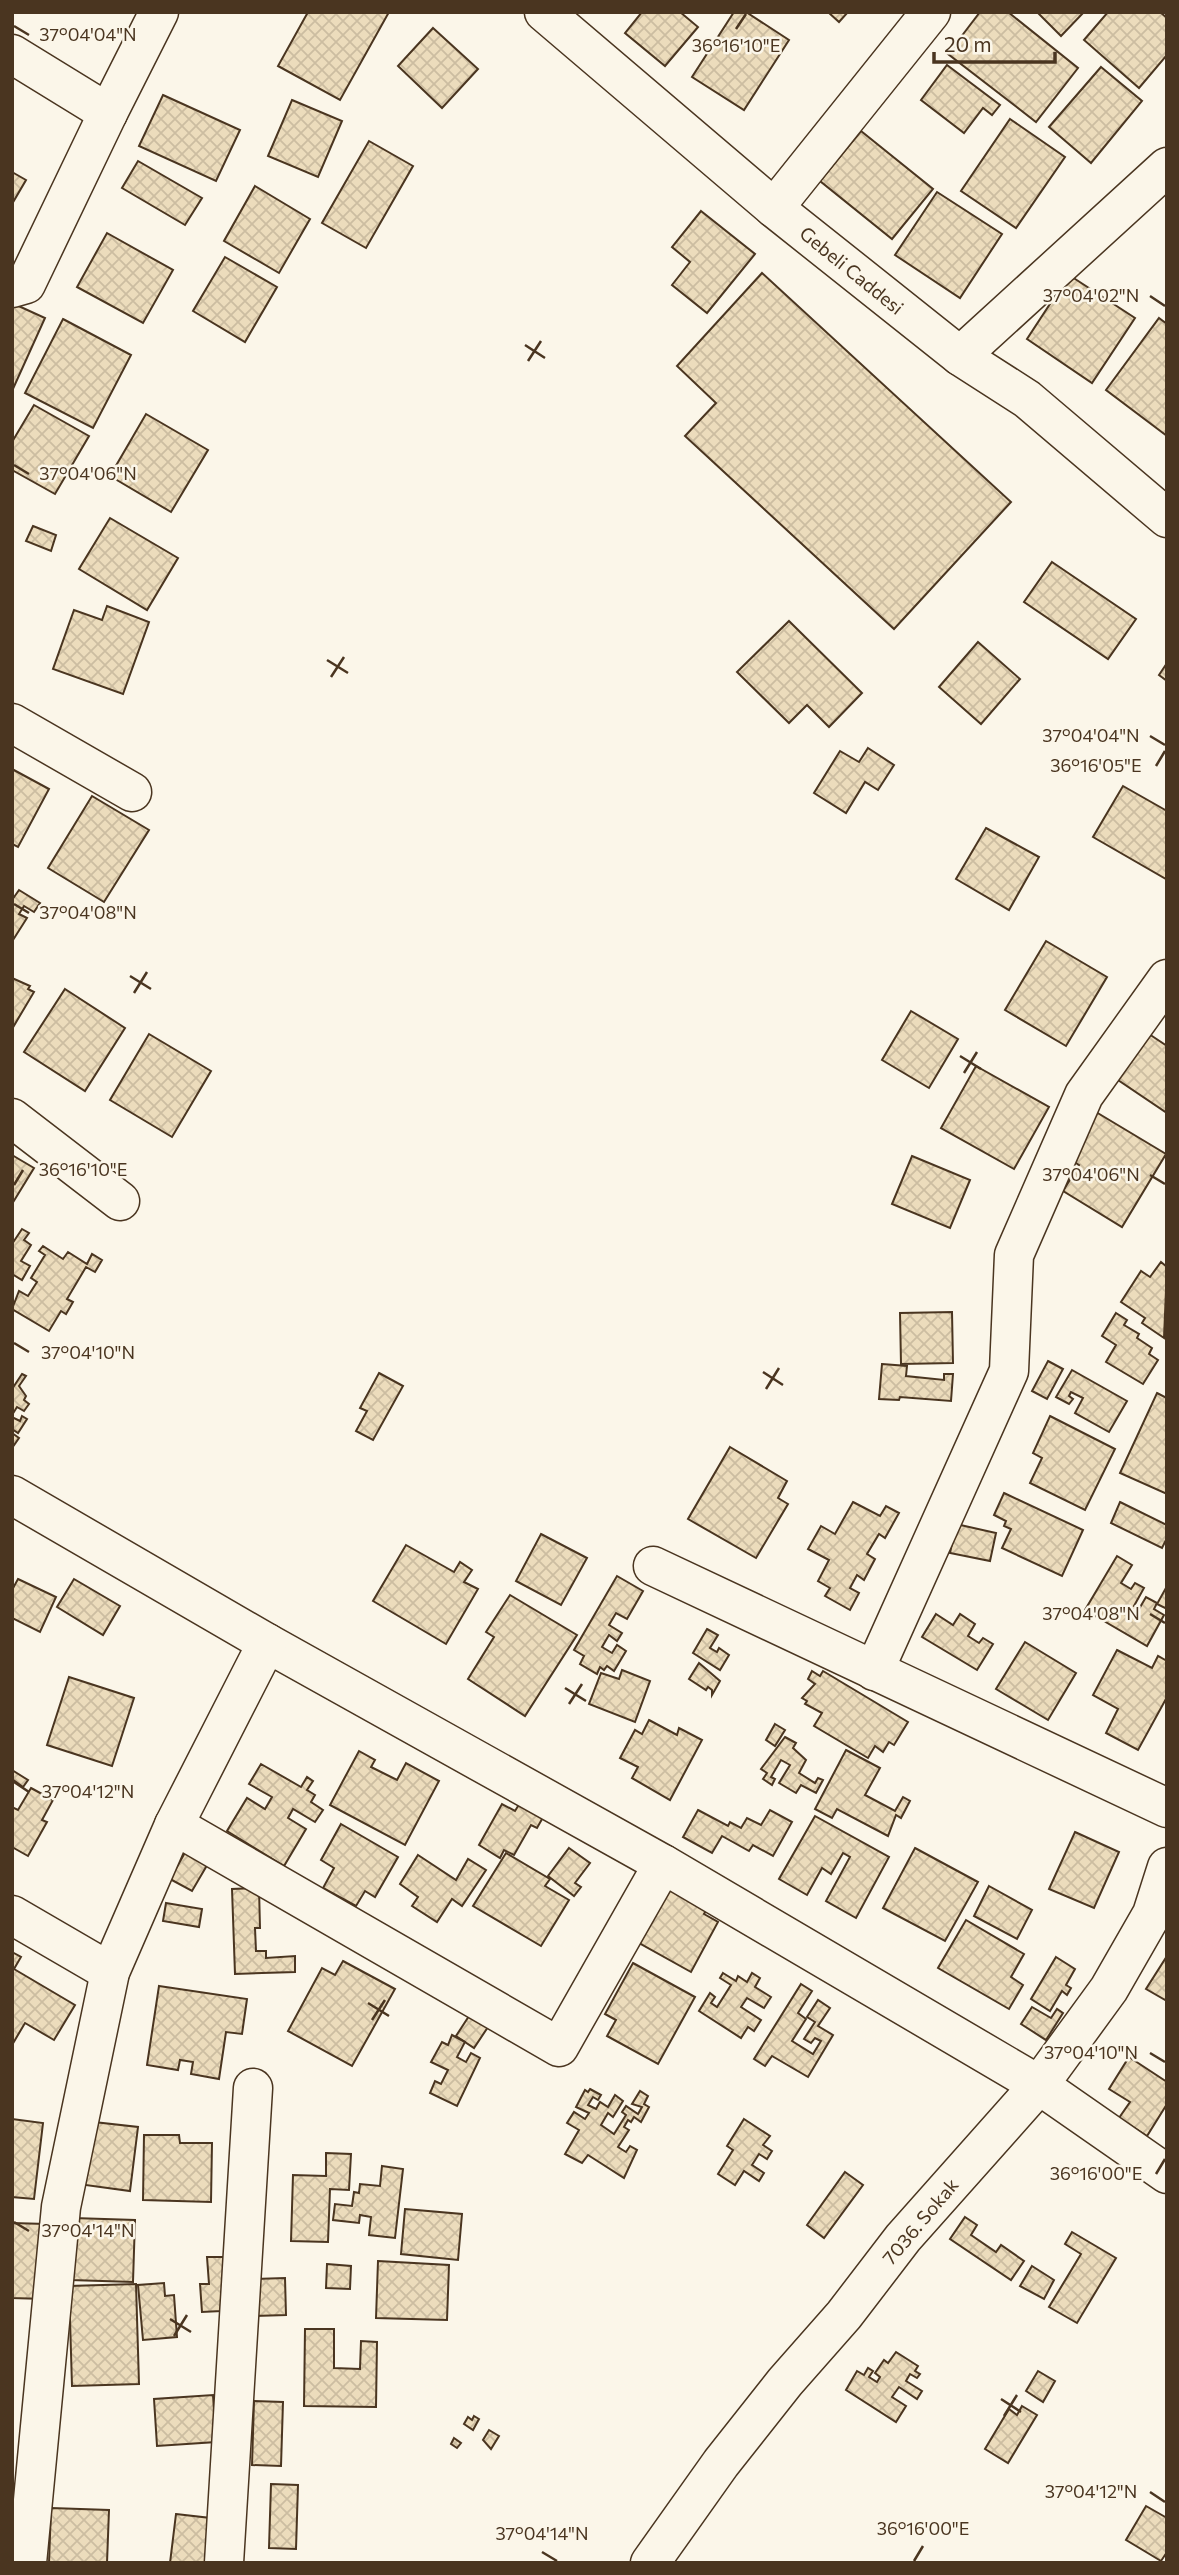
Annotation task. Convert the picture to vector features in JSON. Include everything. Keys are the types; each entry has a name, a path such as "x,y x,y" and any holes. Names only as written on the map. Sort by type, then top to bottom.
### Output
{"street":[{"path":"12,288 26,284 159,12"},
{"name":"Gebeli Caddesi","path":"544,12 775,208 960,356 1027,400 1167,518"},
{"path":"775,208 932,12"},
{"path":"12,54 108,113"},
{"path":"960,356 1164,177"},
{"path":"12,723 132,792"},
{"path":"874,1671 1009,1371 1014,1255 1084,1095 1167,979"},
{"path":"12,1118 120,1201"},
{"path":"12,1495 267,1643 663,1864 1040,2085 1167,2174"},
{"path":"653,1566 1167,1808"},
{"path":"27,2563 61,2207 110,1972 173,1825 267,1643"},
{"path":"173,1825 559,2047 663,1864"},
{"name":"7036. Sokak","path":"650,2563 721,2463 785,2382 844,2315 903,2238 1040,2085 1109,1989 1128,1957 1152,1914 1167,1867"},
{"path":"12,1915 110,1972"},
{"path":"225,2563 253,2088"}],"building":[{"path":"308,12 389,12 340,100 278,66"},
{"path":"642,12 680,12 698,27 665,66 625,33"},
{"path":"734,12 746,12 789,40 744,110 692,77"},
{"path":"828,12 848,12 839,22"},
{"path":"980,12 1008,12 1078,68 1036,122 948,54"},
{"path":"1037,12 1084,12 1061,36"},
{"path":"1108,12 1160,12 1167,18 1167,55 1139,88 1084,40"},
{"path":"433,28 478,69 442,108 398,66"},
{"path":"947,65 1000,105 992,115 983,108 964,133 921,100"},
{"path":"1101,67 1142,101 1091,163 1049,127"},
{"path":"163,95 240,130 216,181 139,146"},
{"path":"292,100 342,121 318,177 268,156"},
{"path":"1010,119 1065,157 1016,228 961,191"},
{"path":"861,131 933,189 892,239 820,181"},
{"path":"369,141 413,166 366,248 322,223"},
{"path":"138,161 202,198 185,225 122,188"},
{"path":"12,172 26,180 12,204"},
{"path":"255,186 310,219 279,273 224,241"},
{"path":"937,192 1002,234 960,298 895,255"},
{"path":"701,211 755,254 707,313 672,285 690,262 672,247"},
{"path":"107,233 173,270 143,323 77,287"},
{"path":"225,257 277,287 245,342 193,311"},
{"path":"762,273 1011,502 894,629 685,436 716,403 677,366"},
{"path":"1069,275 1135,318 1092,383 1027,339"},
{"path":"12,303 45,318 12,391"},
{"path":"1159,318 1167,324 1167,436 1106,390"},
{"path":"63,319 131,355 93,428 25,393"},
{"path":"34,405 89,436 55,494 12,470 12,442"},
{"path":"146,414 208,450 171,512 110,476"},
{"path":"110,518 178,558 147,610 79,569"},
{"path":"33,526 56,535 51,551 26,541"},
{"path":"1052,562 1136,619 1108,659 1024,602"},
{"path":"107,606 149,622 123,694 53,669 74,610 102,620"},
{"path":"789,621 862,693 829,727 807,705 789,723 737,672"},
{"path":"978,642 1020,679 981,724 939,687"},
{"path":"1167,663 1167,681 1159,675"},
{"path":"868,748 894,765 878,790 865,782 846,813 814,793 840,751 859,762"},
{"path":"12,769 49,789 18,847 12,844"},
{"path":"1123,786 1167,811 1166,879 1093,837"},
{"path":"92,796 149,830 104,902 48,868"},
{"path":"986,828 1039,857 1009,910 956,879"},
{"path":"19,890 40,903 34,912 24,906 19,914 27,918 13,940 12,900"},
{"path":"1046,941 1107,977 1066,1046 1005,1010"},
{"path":"12,978 30,986 28,989 34,992 12,1029"},
{"path":"65,989 125,1028 85,1091 24,1052"},
{"path":"911,1011 958,1039 929,1088 882,1060"},
{"path":"1146,1032 1167,1046 1167,1113 1115,1078"},
{"path":"149,1034 211,1071 172,1137 110,1100"},
{"path":"976,1066 1049,1107 1014,1169 941,1128"},
{"path":"1096,1112 1166,1154 1122,1227 1063,1191 1079,1165 1068,1158"},
{"path":"12,1155 34,1168 12,1204"},
{"path":"912,1156 970,1180 950,1228 892,1204"},
{"path":"22,1229 29,1233 24,1240 31,1245 21,1261 30,1266 22,1280 12,1274 12,1244"},
{"path":"43,1246 63,1259 68,1252 87,1264 92,1254 102,1260 95,1272 86,1267 67,1299 73,1302 66,1314 61,1311 49,1331 12,1309 19,1291 28,1296 37,1282 31,1278 45,1255 39,1251"},
{"path":"1161,1262 1167,1267 1164,1338 1142,1323 1145,1318 1121,1302 1141,1271 1150,1277"},
{"path":"952,1312 953,1363 901,1364 900,1313"},
{"path":"1116,1313 1127,1320 1124,1325 1139,1334 1137,1338 1152,1348 1149,1354 1158,1360 1143,1384 1106,1362 1116,1345 1102,1336"},
{"path":"1048,1361 1063,1369 1047,1399 1032,1391"},
{"path":"882,1364 907,1366 906,1376 944,1380 944,1374 953,1374 951,1401 900,1397 899,1400 879,1399"},
{"path":"1072,1370 1127,1401 1109,1432 1075,1413 1083,1398 1071,1392 1069,1396 1073,1399 1069,1404 1056,1397"},
{"path":"379,1373 403,1386 373,1440 356,1431 367,1411 360,1408"},
{"path":"22,1374 26,1376 19,1386 26,1396 24,1400 29,1404 24,1411 17,1407 12,1415 12,1389"},
{"path":"1157,1393 1167,1398 1167,1494 1120,1473"},
{"path":"22,1416 27,1419 18,1433 12,1429 12,1417 20,1421"},
{"path":"1050,1416 1115,1449 1085,1510 1030,1483 1042,1458 1033,1453"},
{"path":"12,1433 19,1438 12,1448"},
{"path":"730,1447 787,1481 778,1498 788,1504 756,1558 688,1519"},
{"path":"1004,1493 1083,1530 1062,1576 1002,1548 1011,1529 1004,1526 1006,1521 994,1515"},
{"path":"853,1502 880,1516 886,1506 899,1513 885,1538 879,1534 867,1554 875,1559 864,1580 857,1575 850,1588 859,1593 850,1610 825,1596 830,1588 818,1581 829,1560 808,1549 821,1526 835,1534"},
{"path":"1120,1502 1167,1525 1167,1538 1162,1548 1111,1523"},
{"path":"956,1524 996,1533 990,1561 950,1553"},
{"path":"541,1534 587,1558 561,1605 516,1581"},
{"path":"406,1545 454,1572 460,1562 472,1570 464,1582 478,1589 446,1644 373,1601"},
{"path":"1117,1556 1132,1565 1121,1583 1131,1589 1135,1583 1144,1588 1134,1606 1139,1609 1146,1597 1157,1603 1154,1609 1164,1615 1147,1646 1085,1610"},
{"path":"617,1576 643,1591 627,1619 616,1613 609,1625 622,1633 617,1641 609,1635 602,1647 612,1653 617,1645 626,1651 614,1671 607,1666 604,1670 600,1667 597,1674 580,1664 584,1656 574,1650"},
{"path":"18,1579 56,1597 40,1632 12,1618 12,1590"},
{"path":"74,1579 120,1606 103,1635 57,1607"},
{"path":"1167,1586 1167,1609 1157,1604"},
{"path":"510,1595 577,1635 525,1716 468,1679 494,1637 486,1632"},
{"path":"936,1614 953,1625 960,1614 975,1624 968,1636 979,1643 983,1638 993,1644 977,1670 922,1637"},
{"path":"707,1629 718,1635 710,1648 717,1652 719,1648 729,1655 720,1670 693,1653"},
{"path":"1025,1642 1076,1673 1048,1720 996,1689"},
{"path":"1117,1650 1152,1668 1158,1656 1167,1661 1167,1697 1138,1750 1106,1733 1118,1709 1093,1695"},
{"path":"699,1663 720,1681 712,1695 712,1690 708,1687 706,1690 689,1679"},
{"path":"622,1670 650,1681 635,1722 589,1704 601,1673 619,1679"},
{"path":"812,1671 820,1676 823,1671 908,1722 894,1745 889,1742 883,1752 875,1746 868,1758 814,1726 822,1713 805,1704 807,1701 802,1698 815,1684 808,1679"},
{"path":"69,1677 134,1698 112,1766 47,1745"},
{"path":"649,1720 677,1735 679,1728 702,1740 670,1800 632,1778 638,1767 620,1758 635,1730 642,1734"},
{"path":"775,1724 785,1730 775,1746 766,1740"},
{"path":"785,1737 796,1743 793,1748 806,1760 799,1773 815,1783 818,1778 823,1780 816,1793 801,1785 796,1793 779,1783 790,1765 781,1760 771,1777 775,1779 772,1785 763,1779 767,1773 761,1769"},
{"path":"846,1750 880,1768 865,1795 895,1811 903,1797 910,1801 901,1818 896,1815 888,1836 837,1809 832,1818 815,1809"},
{"path":"359,1751 375,1760 371,1767 397,1780 406,1763 439,1781 405,1845 330,1805"},
{"path":"261,1764 301,1787 307,1777 313,1781 307,1790 315,1795 311,1802 323,1810 315,1822 293,1809 288,1818 306,1829 284,1866 227,1831 247,1798 265,1809 272,1797 249,1784"},
{"path":"12,1770 28,1780 23,1787 12,1779"},
{"path":"31,1788 53,1800 42,1820 47,1822 28,1856 12,1847 12,1807 18,1810"},
{"path":"523,1798 546,1812 537,1828 531,1825 514,1855 504,1850 500,1858 479,1845 502,1804 515,1811"},
{"path":"698,1810 728,1826 730,1822 741,1828 747,1818 761,1825 770,1810 792,1822 773,1856 753,1845 749,1851 722,1836 712,1853 683,1837"},
{"path":"815,1816 889,1857 856,1918 826,1901 850,1857 843,1853 831,1874 822,1868 807,1895 779,1879"},
{"path":"341,1824 398,1857 375,1897 365,1891 356,1906 323,1888 334,1868 321,1860"},
{"path":"1075,1832 1119,1852 1094,1908 1049,1889"},
{"path":"191,1842 213,1855 192,1891 170,1879"},
{"path":"569,1848 590,1863 575,1883 581,1887 574,1896 548,1876"},
{"path":"915,1848 978,1882 945,1941 883,1908"},
{"path":"506,1853 550,1879 545,1886 569,1900 541,1946 473,1906"},
{"path":"418,1855 456,1880 468,1859 486,1870 462,1906 452,1899 437,1922 412,1906 418,1897 400,1884"},
{"path":"667,1877 712,1901 704,1914 718,1922 691,1972 632,1939"},
{"path":"989,1886 1032,1910 1017,1939 974,1916"},
{"path":"259,1888 260,1928 255,1928 256,1951 266,1951 266,1958 295,1956 295,1972 235,1974 232,1889"},
{"path":"166,1903 202,1909 199,1927 163,1921"},
{"path":"966,1920 1024,1954 1011,1977 1023,1985 1009,2009 938,1968"},
{"path":"12,1952 21,1957 14,1969 75,2005 54,2040 25,2023 12,2045"},
{"path":"1167,1956 1167,2001 1146,1989"},
{"path":"1056,1957 1075,1969 1066,1985 1071,1988 1067,1995 1062,1991 1050,2011 1031,1999"},
{"path":"343,1961 395,1989 352,2066 288,2031 322,1968 335,1975"},
{"path":"633,1963 695,1997 658,2064 607,2036 616,2020 605,2014"},
{"path":"723,1973 736,1981 738,1976 747,1982 752,1973 760,1978 755,1987 771,1997 764,2008 747,1998 741,2007 761,2020 754,2031 748,2027 741,2038 699,2011 710,1993 715,1997 711,2003 717,2007 731,1985 720,1978"},
{"path":"801,1984 812,1991 798,2013 806,2019 792,2041 813,2054 821,2041 815,2038 811,2043 804,2039 815,2022 807,2017 818,2000 830,2008 818,2026 833,2035 808,2077 772,2056 765,2066 754,2059"},
{"path":"159,1986 247,1999 242,2034 226,2032 219,2079 191,2074 193,2062 180,2060 178,2070 147,2065"},
{"path":"1032,2007 1051,2018 1057,2009 1063,2013 1046,2040 1021,2024"},
{"path":"469,2016 488,2027 474,2048 456,2036"},
{"path":"452,2035 465,2042 457,2057 466,2062 471,2053 480,2058 457,2106 430,2093 435,2081 441,2084 448,2070 431,2062 442,2042 448,2045"},
{"path":"1129,2057 1167,2082 1167,2104 1147,2136 1119,2118 1130,2102 1109,2089"},
{"path":"590,2089 601,2095 598,2100 593,2097 588,2105 596,2109 600,2102 608,2107 615,2095 623,2101 613,2117 608,2113 601,2125 614,2134 626,2115 622,2112 626,2106 638,2114 642,2107 632,2104 640,2091 648,2096 644,2104 649,2107 641,2122 634,2117 631,2122 628,2120 624,2127 629,2130 618,2147 626,2152 630,2146 637,2150 624,2178 588,2155 582,2163 565,2154 579,2130 567,2123 574,2112 585,2119 589,2113 576,2107 585,2090 588,2092"},
{"path":"12,2119 43,2123 34,2199 12,2197"},
{"path":"744,2119 770,2136 763,2145 772,2151 767,2159 759,2154 752,2165 764,2173 759,2181 744,2171 735,2185 718,2174 733,2150 727,2146"},
{"path":"85,2121 138,2127 130,2191 78,2184"},
{"path":"144,2135 179,2135 180,2143 212,2143 211,2202 143,2200"},
{"path":"326,2153 351,2154 349,2190 330,2189 328,2242 291,2241 293,2175 326,2176"},
{"path":"382,2166 403,2169 395,2238 369,2235 371,2217 360,2215 359,2223 333,2220 335,2204 352,2206 354,2192 359,2193 360,2184 380,2186"},
{"path":"845,2172 863,2185 824,2238 807,2225"},
{"path":"405,2209 462,2214 458,2260 401,2254"},
{"path":"965,2217 977,2225 971,2235 996,2252 1001,2245 1024,2261 1011,2280 950,2239"},
{"path":"73,2218 135,2220 133,2282 71,2280"},
{"path":"12,2223 46,2224 44,2299 12,2298"},
{"path":"1072,2232 1116,2258 1077,2323 1049,2307 1081,2254 1065,2244"},
{"path":"207,2257 224,2257 221,2311 202,2312 200,2284 209,2284"},
{"path":"378,2261 449,2265 447,2320 376,2318"},
{"path":"327,2264 351,2266 350,2289 326,2288"},
{"path":"1032,2266 1054,2280 1044,2299 1020,2286"},
{"path":"285,2278 286,2315 251,2316 250,2279"},
{"path":"164,2283 165,2296 174,2295 177,2337 143,2340 138,2285"},
{"path":"136,2284 139,2384 72,2386 69,2286"},
{"path":"305,2329 334,2329 334,2368 360,2369 361,2341 377,2342 376,2407 304,2406"},
{"path":"896,2352 918,2366 915,2371 920,2374 917,2378 910,2374 906,2381 922,2391 917,2399 899,2387 892,2397 906,2406 896,2422 846,2390 857,2371 864,2375 868,2368 873,2371 869,2377 877,2382 880,2377 875,2373 884,2360 888,2363"},
{"path":"1038,2371 1055,2381 1043,2402 1026,2391"},
{"path":"213,2395 216,2442 157,2446 154,2399"},
{"path":"254,2401 283,2402 281,2466 252,2465"},
{"path":"1022,2406 1037,2415 1008,2463 985,2449 1009,2409 1017,2415"},
{"path":"474,2416 479,2419 473,2430 464,2424 468,2417 472,2420"},
{"path":"489,2430 499,2436 491,2449 483,2440"},
{"path":"454,2438 461,2443 457,2448 451,2444"},
{"path":"271,2484 298,2485 296,2549 269,2548"},
{"path":"1146,2506 1167,2518 1167,2552 1161,2561 1126,2540"},
{"path":"51,2508 109,2510 107,2563 49,2563"},
{"path":"176,2514 219,2519 215,2563 170,2563"}]}
